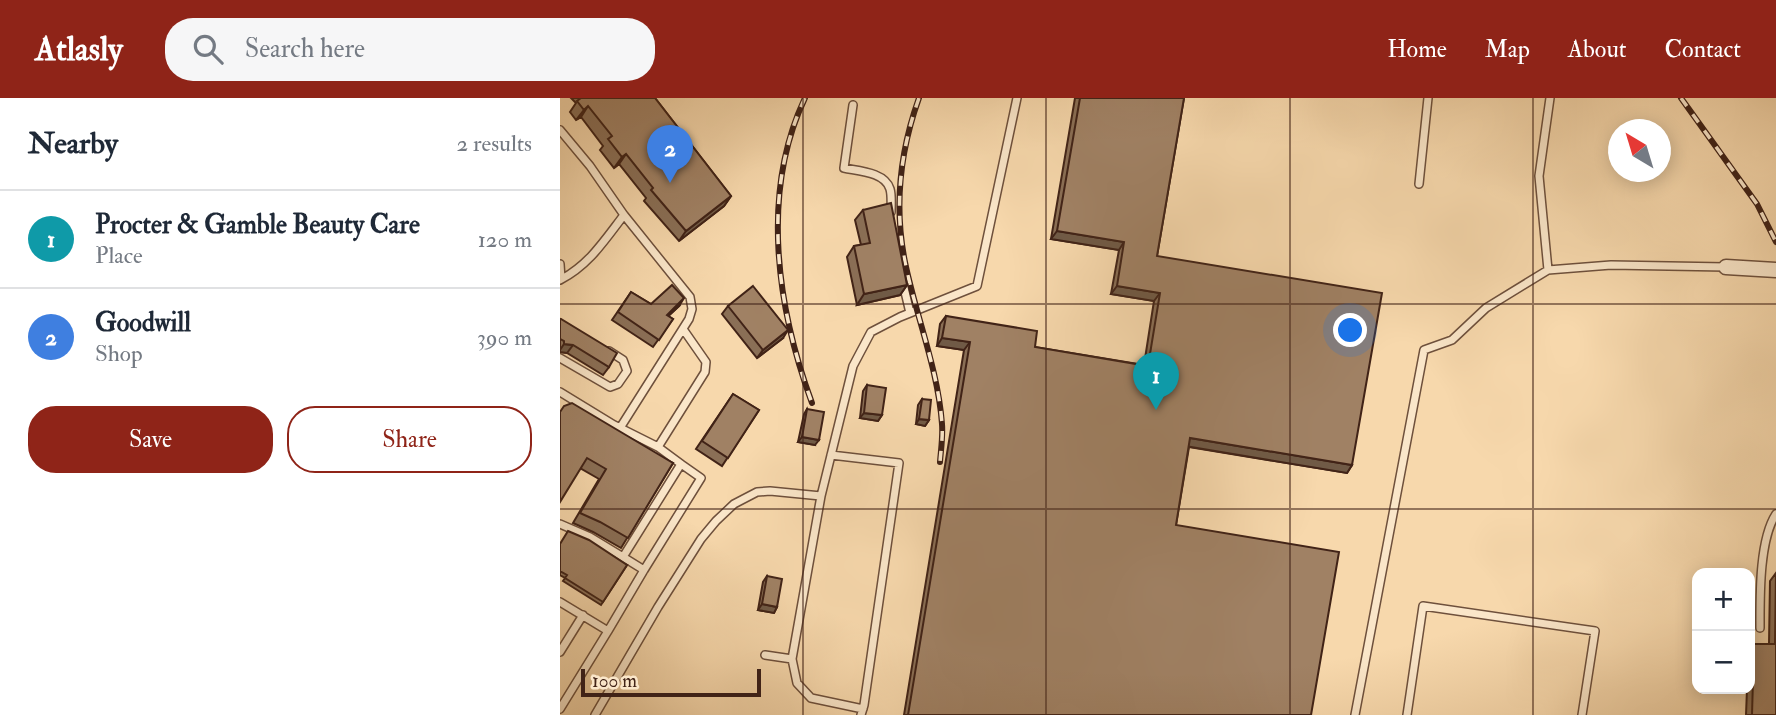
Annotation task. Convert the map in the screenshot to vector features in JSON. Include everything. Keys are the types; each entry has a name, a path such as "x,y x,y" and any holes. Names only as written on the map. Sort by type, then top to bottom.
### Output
{"street":[{"path":"1726,267 1776,270"}],"lane":[{"path":"831,454 899,463 862,712 811,698 797,683 792,659 821,495 831,454 853,366 871,332 977,286 1017,98"},
{"path":"1419,184 1429,98"},
{"path":"1548,270 1539,176 1550,98"},
{"path":"853,105 844,168 874,174 883,179 890,188 892,224"},
{"path":"560,130 690,297 692,309 683,329 620,428"},
{"path":"560,145 567,138"},
{"path":"560,264 561,280 575,273 590,260 624,215"},
{"path":"1355,715 1424,350 1452,340 1486,308 1548,270 1611,265 1726,267"},
{"path":"901,274 910,313"},
{"path":"658,447 705,372 706,362 683,329"},
{"path":"560,358 604,385 610,387 618,384 625,376 625,365 619,357 596,343"},
{"path":"560,392 658,447 701,478 560,709"},
{"path":"623,557 681,464"},
{"path":"595,715 658,607 701,539 716,521 734,504 757,492 821,495"},
{"path":"1760,628 1760,588 1769,525 1776,514"},
{"path":"560,524 590,537 644,570"},
{"path":"560,602 608,631"},
{"path":"1406,715 1423,606 1595,631 1582,715"},
{"path":"560,652 583,615"},
{"path":"765,655 792,659"}],"building":[{"path":"581,98 655,98 731,196 686,231 651,190 653,188 626,154 622,157 608,139 612,136 588,106 584,110 577,101"},
{"path":"1080,98 1184,98 1157,256 1382,293 1352,465 1190,438 1176,525 1339,552 1311,715 908,715 970,342 942,338 946,316 1037,331 1035,347 1148,366 1160,293 1117,286 1124,242 1057,231"},
{"path":"891,203 907,285 864,294 854,246 870,243 863,210"},
{"path":"672,285 684,298 667,315 673,319 659,340 618,312 631,292 651,304"},
{"path":"753,286 788,330 763,350 728,306"},
{"path":"560,319 617,353 609,367 573,345 564,344 560,339"},
{"path":"867,385 886,388 882,415 864,413"},
{"path":"733,394 759,410 728,458 702,441"},
{"path":"922,399 931,400 929,420 919,419"},
{"path":"572,403 673,463 628,538 580,513 606,469 587,458 560,502 560,412 564,406"},
{"path":"807,409 824,412 819,440 802,437"},
{"path":"568,531 589,540 627,565 603,602 565,578 567,575 560,571 560,544"},
{"path":"1776,573 1776,715 1752,715 1753,694 1755,694 1755,644 1775,644"},
{"path":"767,576 782,579 777,607 762,604"}],"railway":[{"path":"805,98 791,134 782,172 778,250 790,329 812,403"},
{"path":"919,98 903,159 900,221 905,262 940,403 940,462"},
{"path":"1681,98 1757,204 1776,242"}],"place":[{"name":"Goodwill","path":"670,183"},
{"name":"Procter & Gamble Beauty Care","path":"1156,410"}]}
